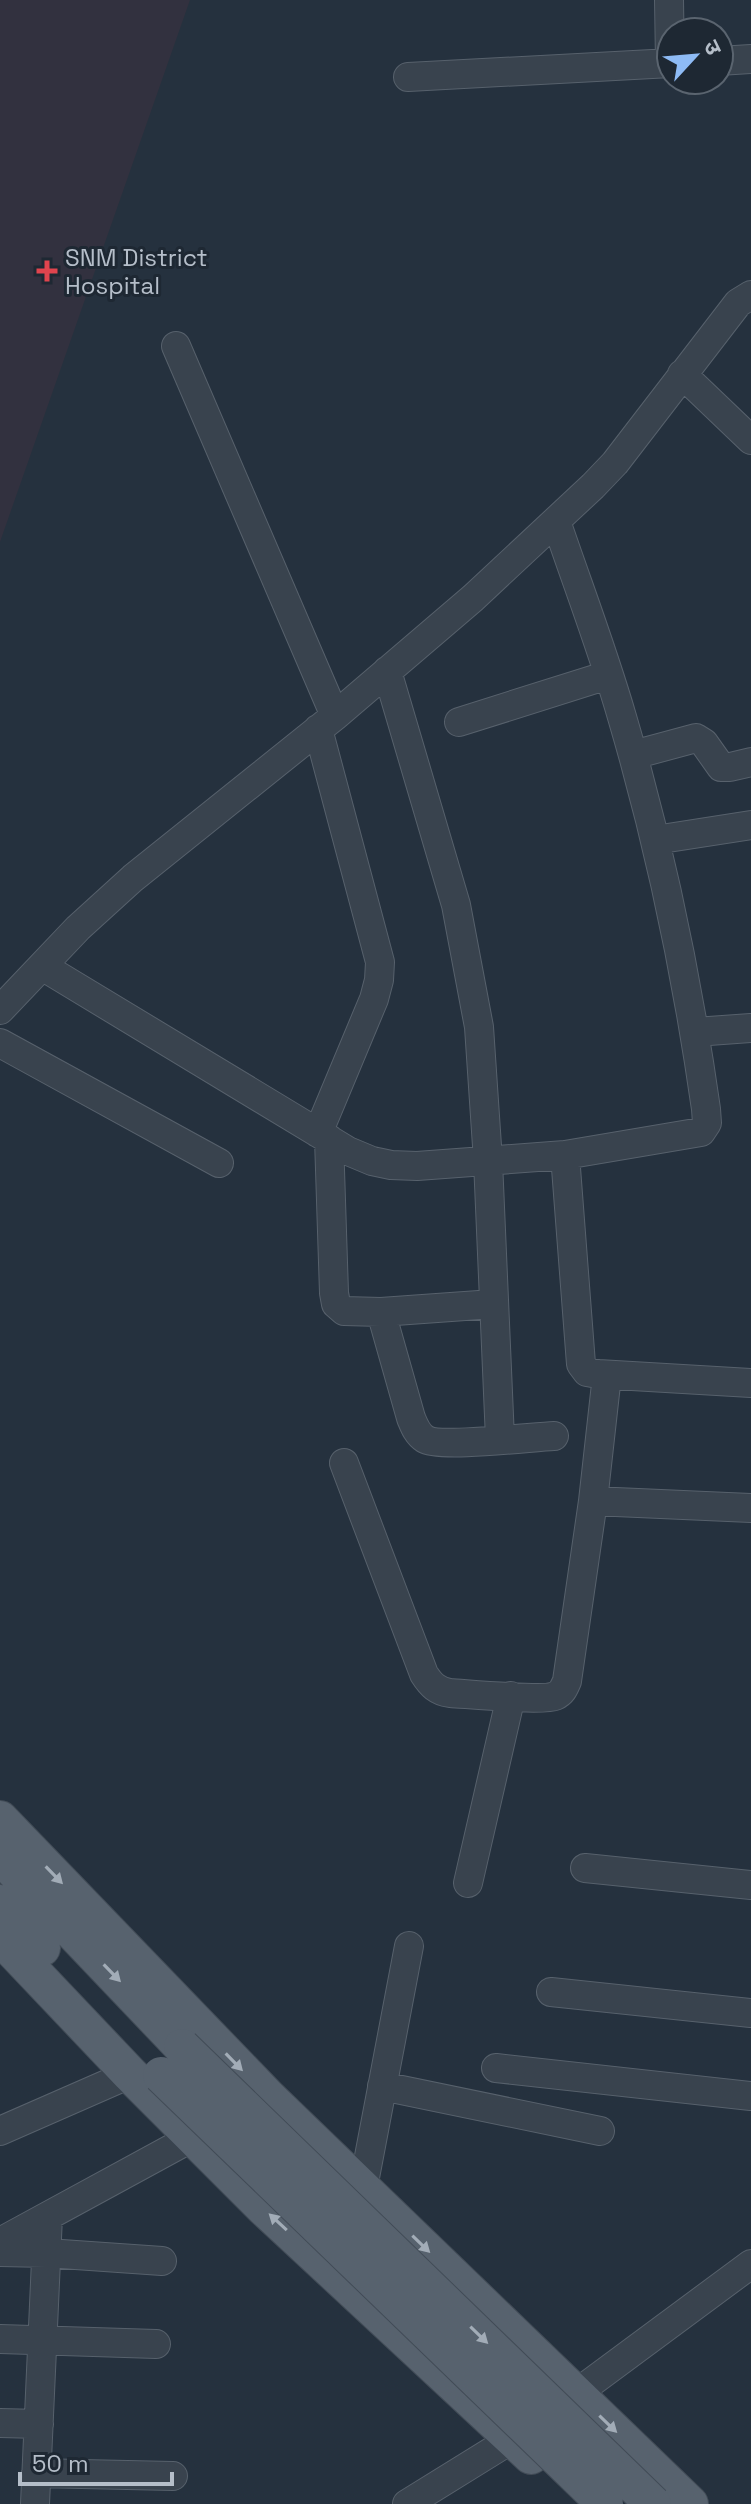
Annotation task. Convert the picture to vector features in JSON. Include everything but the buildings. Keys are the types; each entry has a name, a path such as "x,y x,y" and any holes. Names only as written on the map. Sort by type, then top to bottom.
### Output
{"main road":[{"path":"0,1819 257,2086 690,2504"},
{"path":"0,1856 158,2065 193,2137 264,2208 581,2504"},
{"path":"0,1903 158,2065 605,2504"},
{"path":"0,1937 158,2065 653,2504"}],"street":[{"path":"408,77 655,64"},
{"path":"0,1010 78,928 133,878 327,722 473,598 556,521 615,463 738,303 751,295"},
{"path":"176,346 327,722 380,962 374,999 324,1136 336,1304 344,1311 381,1312 493,1304"},
{"path":"682,374 751,440"},
{"path":"42,966 324,1136 372,1161 391,1165 565,1155 701,1132 707,1123 675,921 633,755 556,521"},
{"path":"387,671 456,905 479,1027 500,1439"},
{"path":"459,722 608,675"},
{"path":"633,755 696,738 704,743 721,767 751,762"},
{"path":"655,840 751,825"},
{"path":"695,1032 751,1028"},
{"path":"0,1043 219,1163"},
{"path":"565,1155 578,1353 587,1372 751,1383"},
{"path":"381,1312 411,1418 424,1439 443,1443 554,1436"},
{"path":"344,1463 424,1674 432,1685 450,1693 549,1698 564,1689 567,1681 593,1501 607,1375"},
{"path":"593,1501 751,1508"},
{"path":"468,1883 511,1696"},
{"path":"585,1868 751,1885"},
{"path":"363,2188 409,1946"},
{"path":"551,1992 751,2013"},
{"path":"0,2131 158,2065"},
{"path":"496,2068 751,2096"},
{"path":"382,2086 600,2131"},
{"path":"0,2242 193,2137"},
{"path":"35,2504 48,2216"},
{"path":"0,2252 162,2261"},
{"path":"407,2504 514,2440 751,2264"},
{"path":"0,2339 156,2344"},
{"path":"0,2423 39,2424"},
{"path":"36,2473 173,2476"}],"shaded area":[{"name":"SNM District Hospital","path":"0,0 190,0 0,542"}],"place":[{"name":"SNM District Hospital","path":"47,271"}]}
